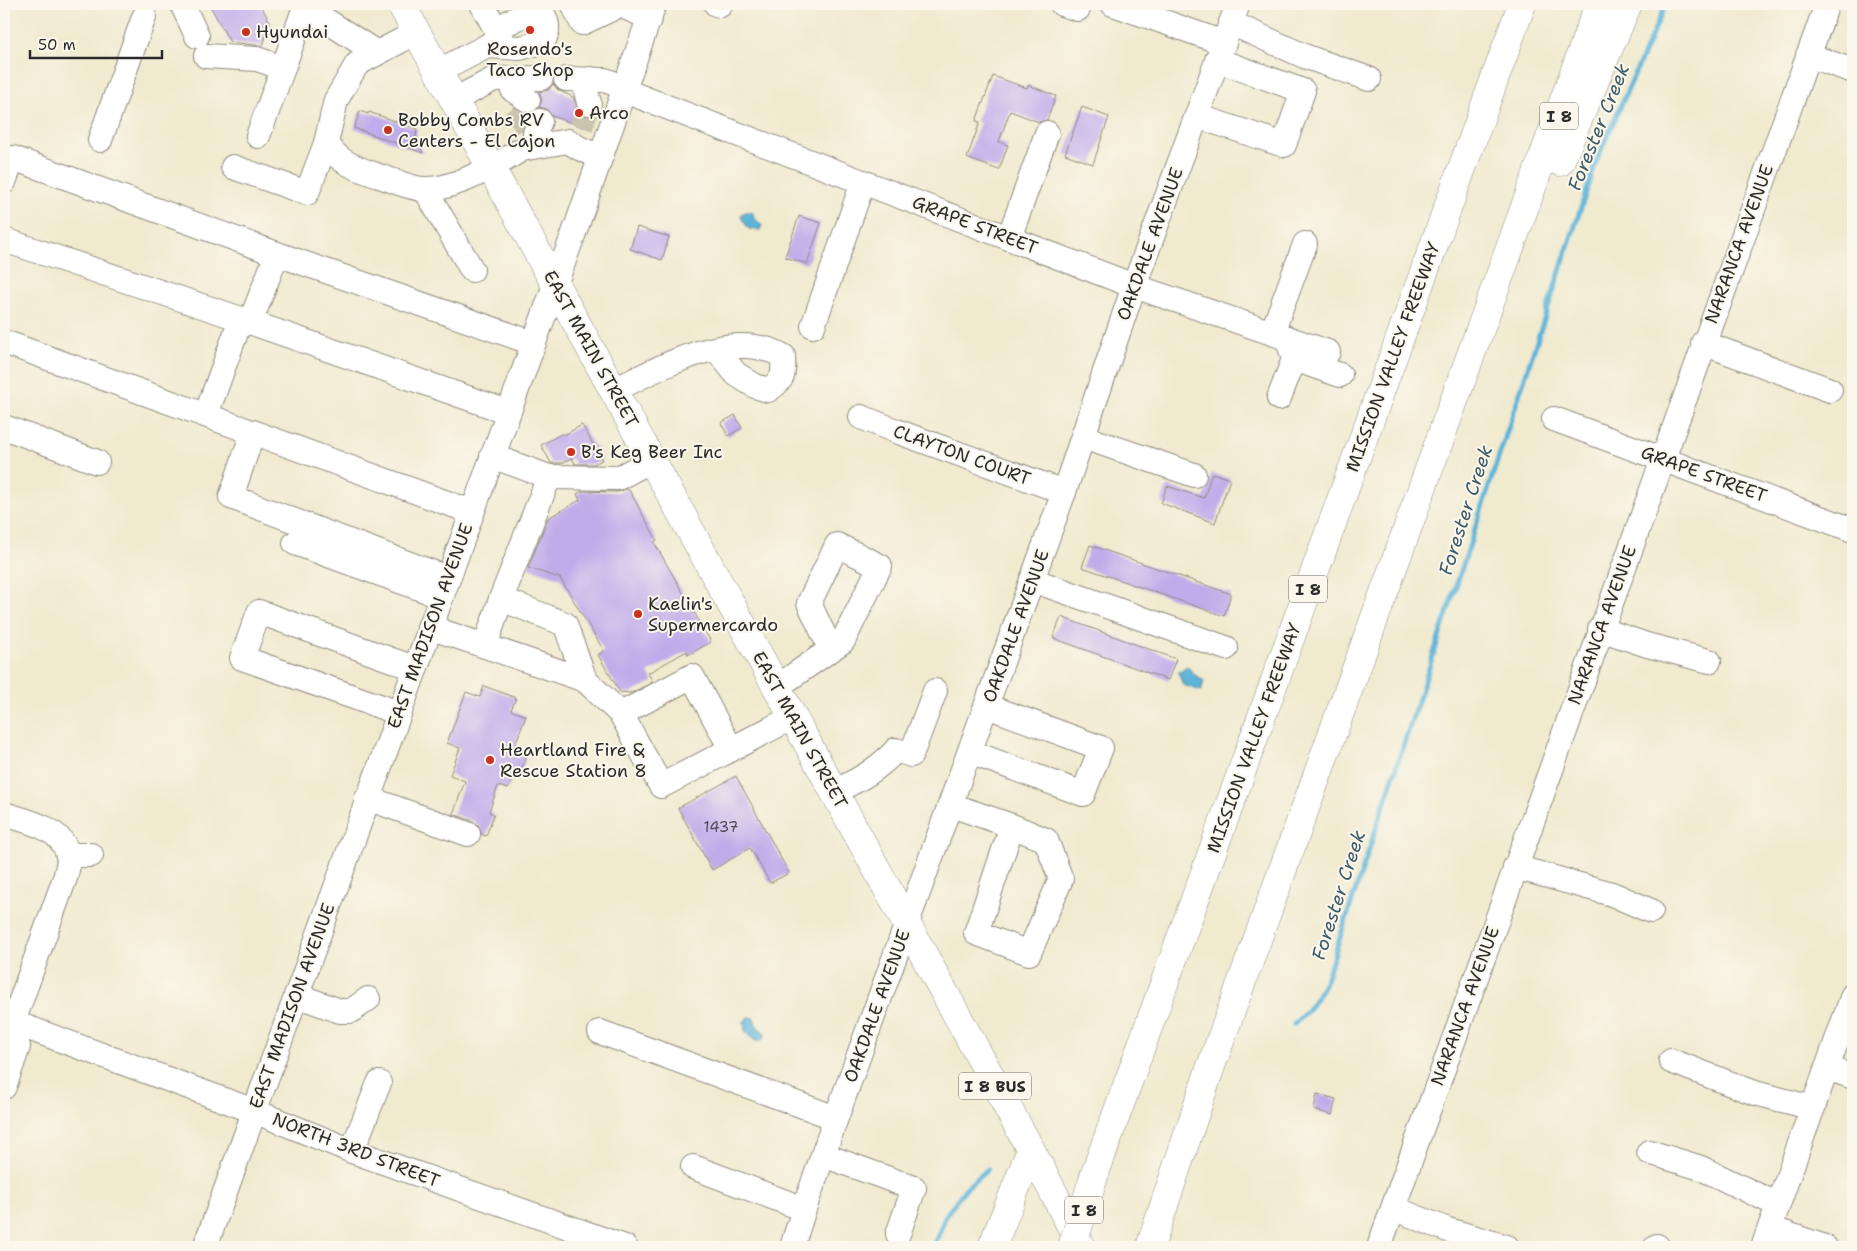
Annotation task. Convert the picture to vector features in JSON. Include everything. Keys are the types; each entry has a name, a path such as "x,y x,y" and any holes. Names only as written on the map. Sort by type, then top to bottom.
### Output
{"main road":[{"name":"EAST MAIN STREET","path":"401,4 1031,1150 1082,1247"},
{"path":"1435,240 1502,4"},
{"name":"MISSION VALLEY FREEWAY","path":"1072,1247 1095,1173 1522,4"},
{"name":"I 8","path":"1150,1247 1215,1057 1599,4"},
{"path":"1518,228 1558,167 1628,4"},
{"path":"992,1247 1031,1150"}],"street":[{"path":"182,4 201,46 257,59 283,68"},
{"path":"438,71 491,38 482,4"},
{"path":"573,4 582,23 620,5 652,11"},
{"path":"1062,4 1078,9 1080,4"},
{"path":"1113,4 1231,23 1304,56 1369,79"},
{"name":"NARANCA AVENUE","path":"1379,1247 1600,629 1827,4"},
{"path":"258,136 306,5 377,53"},
{"name":"EAST MADISON AVENUE","path":"205,1247 652,11"},
{"path":"100,140 144,17"},
{"path":"1197,116 1284,145 1302,91 1231,23"},
{"name":"OAKDALE AVENUE","path":"792,1247 823,1154 1064,492 1134,286 1231,23"},
{"path":"234,167 307,193 326,143 336,100 357,64 417,32"},
{"path":"1808,55 1853,71"},
{"path":"454,100 494,79 517,94 541,78"},
{"name":"GRAPE STREET","path":"582,90 605,80 863,182 1284,343 1328,352"},
{"path":"326,143 333,154 352,167 425,189 442,187 492,168 522,149 536,132 572,130 579,148 600,158"},
{"path":"1009,238 1046,133"},
{"path":"4,182 12,158 277,254 533,343"},
{"path":"813,326 863,182"},
{"path":"425,189 472,270"},
{"path":"4,240 508,412"},
{"path":"1279,398 1284,343 1305,244"},
{"path":"206,415 245,321 277,254"},
{"path":"4,342 472,512"},
{"path":"1284,343 1340,375"},
{"path":"1703,344 1830,390"},
{"path":"614,390 668,364 699,352 716,350"},
{"name":"CLAYTON COURT","path":"861,417 1064,492"},
{"name":"GRAPE STREET","path":"1554,420 1663,458 1853,530"},
{"path":"4,427 97,462"},
{"path":"253,432 230,497 444,587"},
{"path":"1083,437 1194,475"},
{"path":"492,456 549,477 618,478 652,460"},
{"path":"485,646 501,599 549,477"},
{"path":"295,543 444,587"},
{"path":"1032,580 1226,648"},
{"path":"501,599 565,624 585,680"},
{"path":"399,712 242,658 259,612 414,668"},
{"path":"429,627 585,680 621,714 661,786 793,717"},
{"path":"1600,629 1709,662"},
{"path":"777,687 831,650"},
{"path":"621,714 692,676 731,749"},
{"path":"834,792 870,773 883,764 896,750 911,755 934,691"},
{"path":"970,752 1083,794 1101,748 986,706"},
{"path":"367,798 468,834"},
{"path":"951,805 1012,826 1046,840 1061,879 1029,953 976,933 1012,826"},
{"path":"4,814 46,827 74,851 8,1020 18,1047 4,1087"},
{"path":"1515,868 1612,894 1651,911"},
{"path":"296,995 340,1011 351,1011 368,999"},
{"path":"1825,1247 1766,1237 1853,997"},
{"name":"NORTH 3RD STREET","path":"8,1020 254,1111 352,1151 626,1247"},
{"path":"600,1032 836,1118"},
{"path":"1671,1061 1755,1093 1813,1108"},
{"path":"1827,1068 1853,1077"},
{"path":"352,1151 379,1083"},
{"path":"1648,1152 1701,1168 1778,1205"},
{"path":"823,1154 914,1188 898,1234"},
{"path":"693,1167 804,1209"},
{"path":"1393,1208 1448,1230 1507,1247"}],"water":[{"path":"752,212 755,219 762,225 760,230 749,229 741,214"},
{"path":"1187,666 1204,681 1201,691 1183,685 1178,672"},
{"path":"748,1017 754,1018 757,1026 765,1033 765,1037 761,1041 755,1041 745,1031 744,1022"}],"building":[{"name":"Hyundai","path":"209,4 260,4 270,22 263,46 230,42"},
{"path":"993,76 1027,88 1028,85 1056,96 1047,120 1039,122 1010,111 999,142 1008,145 999,170 967,158 980,122 976,121"},
{"path":"553,84 558,90 573,97 580,113 589,116 585,128 552,116 546,109 539,107 542,100 539,92 548,90"},
{"path":"1082,107 1109,117 1093,164 1065,154"},
{"path":"513,108 521,112 529,113 523,127"},
{"name":"Bobby Combs RV Centers - El Cajon","path":"360,111 368,114 369,112 417,129 416,137 423,153 354,128"},
{"path":"799,216 821,223 807,264 785,257"},
{"path":"637,227 669,237 662,260 630,249"},
{"path":"735,415 742,428 728,436 721,423"},
{"name":"B's Keg Beer Inc","path":"582,425 602,460 594,464 575,464 572,458 562,463 551,463 541,445"},
{"path":"1212,473 1230,479 1215,523 1161,503 1167,486 1204,498"},
{"name":"Kaelin's Supermercardo","path":"626,489 629,490 657,540 654,542 711,642 688,655 687,651 648,673 653,682 631,693 620,692 598,655 604,651 560,578 528,568 548,518 580,500 577,494 582,491 618,492"},
{"path":"1090,545 1231,594 1224,616 1082,567"},
{"path":"1061,617 1176,659 1168,680 1053,638"},
{"name":"Heartland Fire & Rescue Station 8","path":"484,686 516,698 511,710 526,716 515,745 528,751 521,772 515,770 508,789 498,786 489,812 494,814 486,836 481,834 479,826 473,821 453,814 465,781 450,775 460,748 447,743 466,692 480,697"},
{"path":"736,776 789,873 770,883 750,848 712,870 678,808"},
{"path":"1317,1094 1336,1099 1332,1115 1314,1110"}],"waterway":[{"name":"Forester Creek","path":"1294,1024 1312,1004 1326,980 1597,159 1666,4"},
{"name":"Forester Creek","path":"934,1247 946,1215 965,1189 988,1169"}],"tunnel":[{"path":"581,127 589,103"},
{"path":"515,107 527,128"}],"place":[{"name":"Rosendo's Taco Shop","path":"530,30"},
{"name":"Hyundai","path":"246,32"},
{"name":"Arco","path":"579,113"},
{"name":"Bobby Combs RV Centers - El Cajon","path":"388,130"},
{"name":"B's Keg Beer Inc","path":"571,452"},
{"name":"Kaelin's Supermercardo","path":"638,614"},
{"name":"Heartland Fire & Rescue Station 8","path":"490,760"}]}
